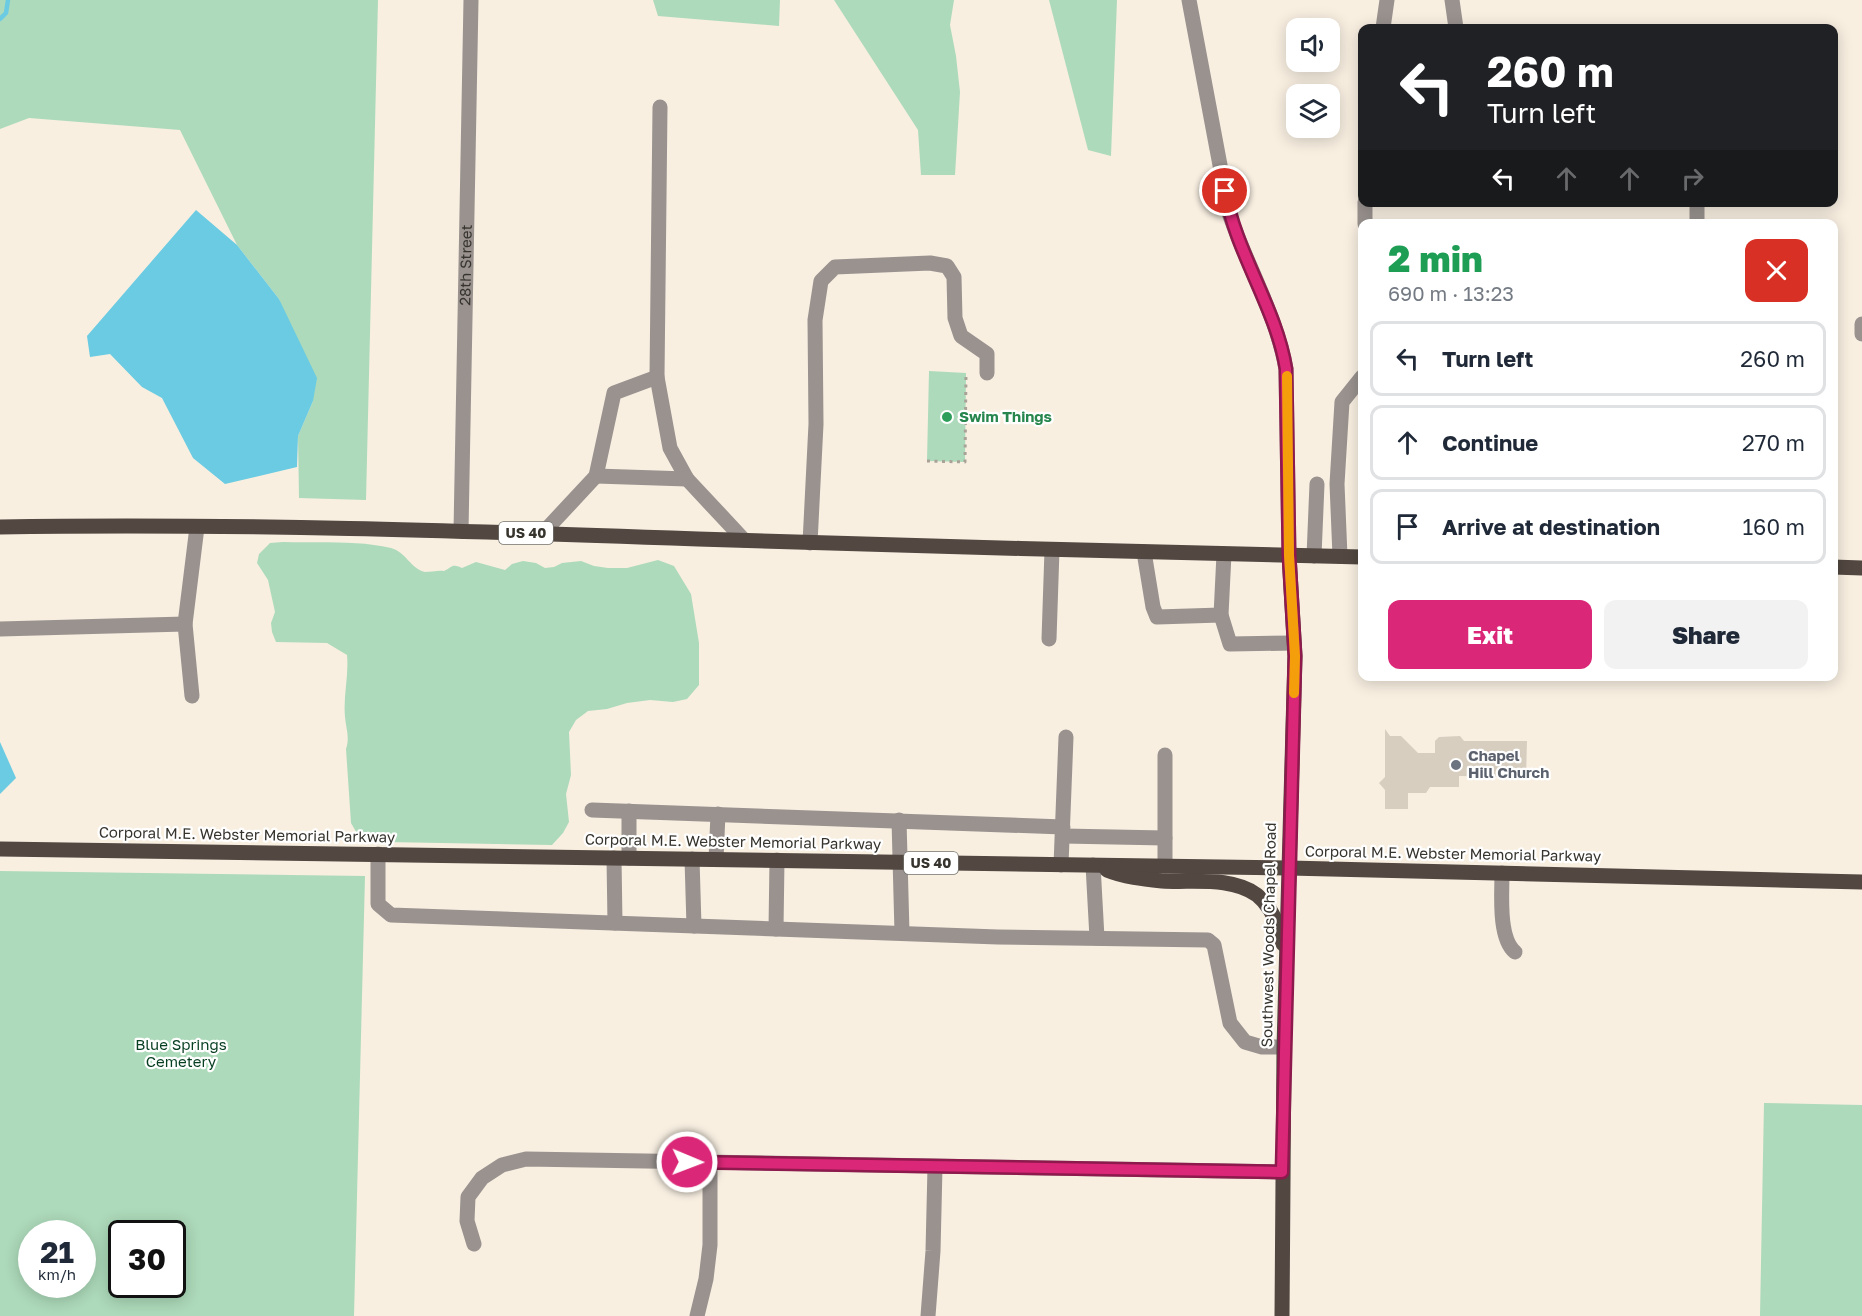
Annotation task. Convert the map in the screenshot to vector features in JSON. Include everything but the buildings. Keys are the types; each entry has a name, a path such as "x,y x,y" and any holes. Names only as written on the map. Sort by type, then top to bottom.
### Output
{"main road":[{"name":"US 40","path":"0,527 461,531 1052,550 1358,557"},
{"name":"Southwest Woods Chapel Road","path":"1282,1316 1284,1047 1294,644 1289,555"},
{"path":"1838,567 1862,568"},
{"name":"Corporal M.E. Webster Memorial Parkway","path":"0,849 1289,867 1862,882"},
{"path":"1093,865 1120,875 1161,881 1234,884 1246,889 1258,896 1270,909 1279,927 1287,958"}],"street":[{"name":"28th Street","path":"461,531 471,0"},
{"path":"1189,0 1229,213 1239,243 1282,344 1286,369 1289,555"},
{"path":"1384,24 1387,0"},
{"path":"1452,0 1455,24"},
{"path":"660,107 657,377 670,448 687,479 744,540"},
{"path":"810,543 816,424 815,320 821,281 835,267 930,262 947,266 954,277 955,318 961,336 987,354 987,373"},
{"path":"1862,324 1862,334"},
{"path":"542,534 596,476 614,393 657,377"},
{"path":"1341,556 1337,484 1342,402 1358,382"},
{"path":"596,476 687,479"},
{"path":"1289,484 1337,484"},
{"path":"1314,556 1317,484"},
{"path":"192,696 184,624 197,527"},
{"path":"1049,639 1052,550"},
{"path":"1144,552 1157,617 1221,615"},
{"path":"1224,554 1221,615 1230,644 1294,644"},
{"path":"0,629 184,624"},
{"path":"1062,864 1066,737"},
{"path":"1165,755 1165,866"},
{"path":"592,810 899,820 1165,838"},
{"path":"615,923 629,811"},
{"path":"716,860 718,814"},
{"path":"899,820 902,933"},
{"path":"378,855 378,904 391,915 902,933 1208,940 1214,945 1230,1023 1245,1042 1262,1047 1284,1047"},
{"path":"692,859 693,926"},
{"path":"776,929 777,860"},
{"path":"1093,865 1097,938"},
{"path":"1502,873 1505,936 1515,952"},
{"path":"474,1244 467,1221 468,1197 482,1178 502,1165 526,1159 1282,1172"},
{"path":"697,1316 706,1279 710,1245 710,1163"},
{"path":"928,1316 933,1251 934,1167"}],"path":[{"path":"927,461 965,462 966,373"}],"green space":[{"path":"0,0 378,0 366,500 299,498 298,436 313,401 279,299 237,245 180,130 29,118 0,129"},
{"path":"653,0 780,0 779,26 658,16"},
{"path":"834,0 954,0 950,25 960,92 955,175 921,175 918,130"},
{"path":"1049,0 1117,0 1111,156 1088,150"},
{"name":"Swim Things","path":"929,371 966,373 965,462 927,461"},
{"path":"270,543 378,545 396,550 416,568 425,572 444,571 454,566 462,568 476,562 505,570 512,564 523,561 536,563 545,568 581,561 594,566 627,568 658,560 674,566 691,594 699,643 699,685 687,699 673,702 650,700 627,703 607,709 588,711 576,720 569,732 571,775 566,794 569,822 552,845 370,840 358,835 351,823 346,749 348,737 345,717 347,655 327,643 276,642 272,632 271,623 275,612 268,580 257,563 259,554"},
{"name":"Blue Springs Cemetery","path":"0,871 365,876 354,1316 0,1316"},
{"path":"1764,1103 1862,1105 1862,1316 1760,1316"}],"water":[{"path":"196,210 237,245 279,299 317,378 313,401 298,436 297,467 225,484 193,458 162,398 142,387 110,354 90,357 87,336"},
{"path":"0,742 16,778 0,794"}],"waterway":[{"path":"0,19 6,13 8,0"}],"slow traffic":[{"path":"1287,376 1289,555 1295,656 1294,693"}],"place":[{"name":"Swim Things","path":"947,417"},
{"name":"Chapel Hill Church","path":"1456,765"}],"route":[{"path":"687,1162 1282,1172 1295,656 1289,555 1286,369 1282,344 1239,243 1229,213 1225,191"}]}
